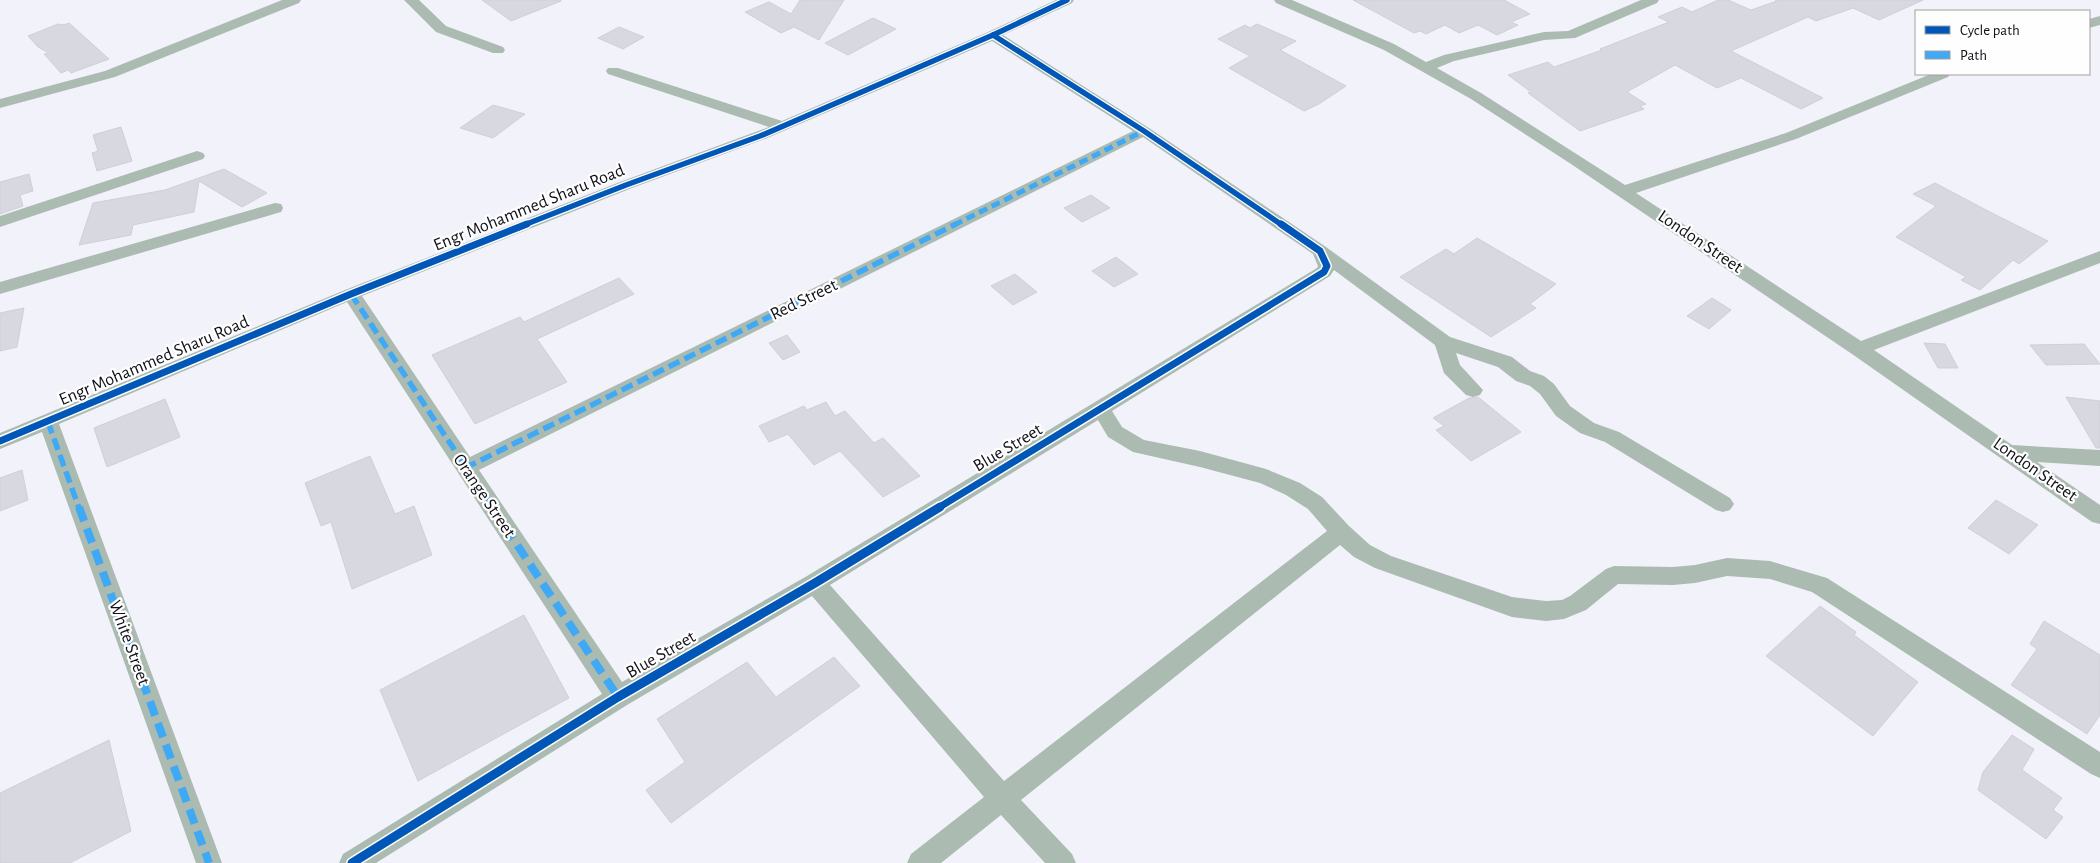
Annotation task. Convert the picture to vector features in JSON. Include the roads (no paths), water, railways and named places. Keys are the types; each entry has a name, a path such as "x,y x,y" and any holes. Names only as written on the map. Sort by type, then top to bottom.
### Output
{"street":[{"path":"0,104 110,74 294,0"},
{"path":"411,0 441,30 498,50"},
{"name":"Engr Mohammed Sharu Road","path":"0,441 351,294 626,185 782,126 993,35 1067,0"},
{"name":"London Street","path":"1282,0 1389,47 1476,96 1624,191 1858,348 2100,516"},
{"path":"1621,0 1634,7"},
{"path":"1427,67 1449,58 1544,36 1570,35 1652,0"},
{"path":"993,35 1144,131 1320,251 1443,342 1505,362 1523,376 1537,381 1546,388 1563,411 1587,428 1612,437 1723,504"},
{"path":"613,71 782,126"},
{"path":"1624,191 1791,136 1941,75"},
{"name":"Red Street","path":"465,468 1144,131"},
{"path":"0,222 197,156"},
{"path":"0,288 275,208"},
{"name":"Blue Street","path":"352,863 618,698 815,583 1324,272 1327,266 1320,251"},
{"path":"1858,348 2100,257"},
{"name":"Orange Street","path":"351,294 618,698"},
{"path":"1443,342 1451,368 1473,390"},
{"path":"1101,408 1116,432 1140,447 1200,459 1266,477 1293,489 1315,503 1341,532 1362,551 1382,562 1406,572 1512,607 1546,611 1564,609 1578,603 1614,575 1673,576 1695,574 1727,567 1756,568 1796,577 1819,585 2100,766"},
{"name":"White Street","path":"48,422 209,863"},
{"path":"2008,452 2100,458"},
{"path":"920,863 1341,532"},
{"path":"815,583 1002,798 1063,863"}]}
